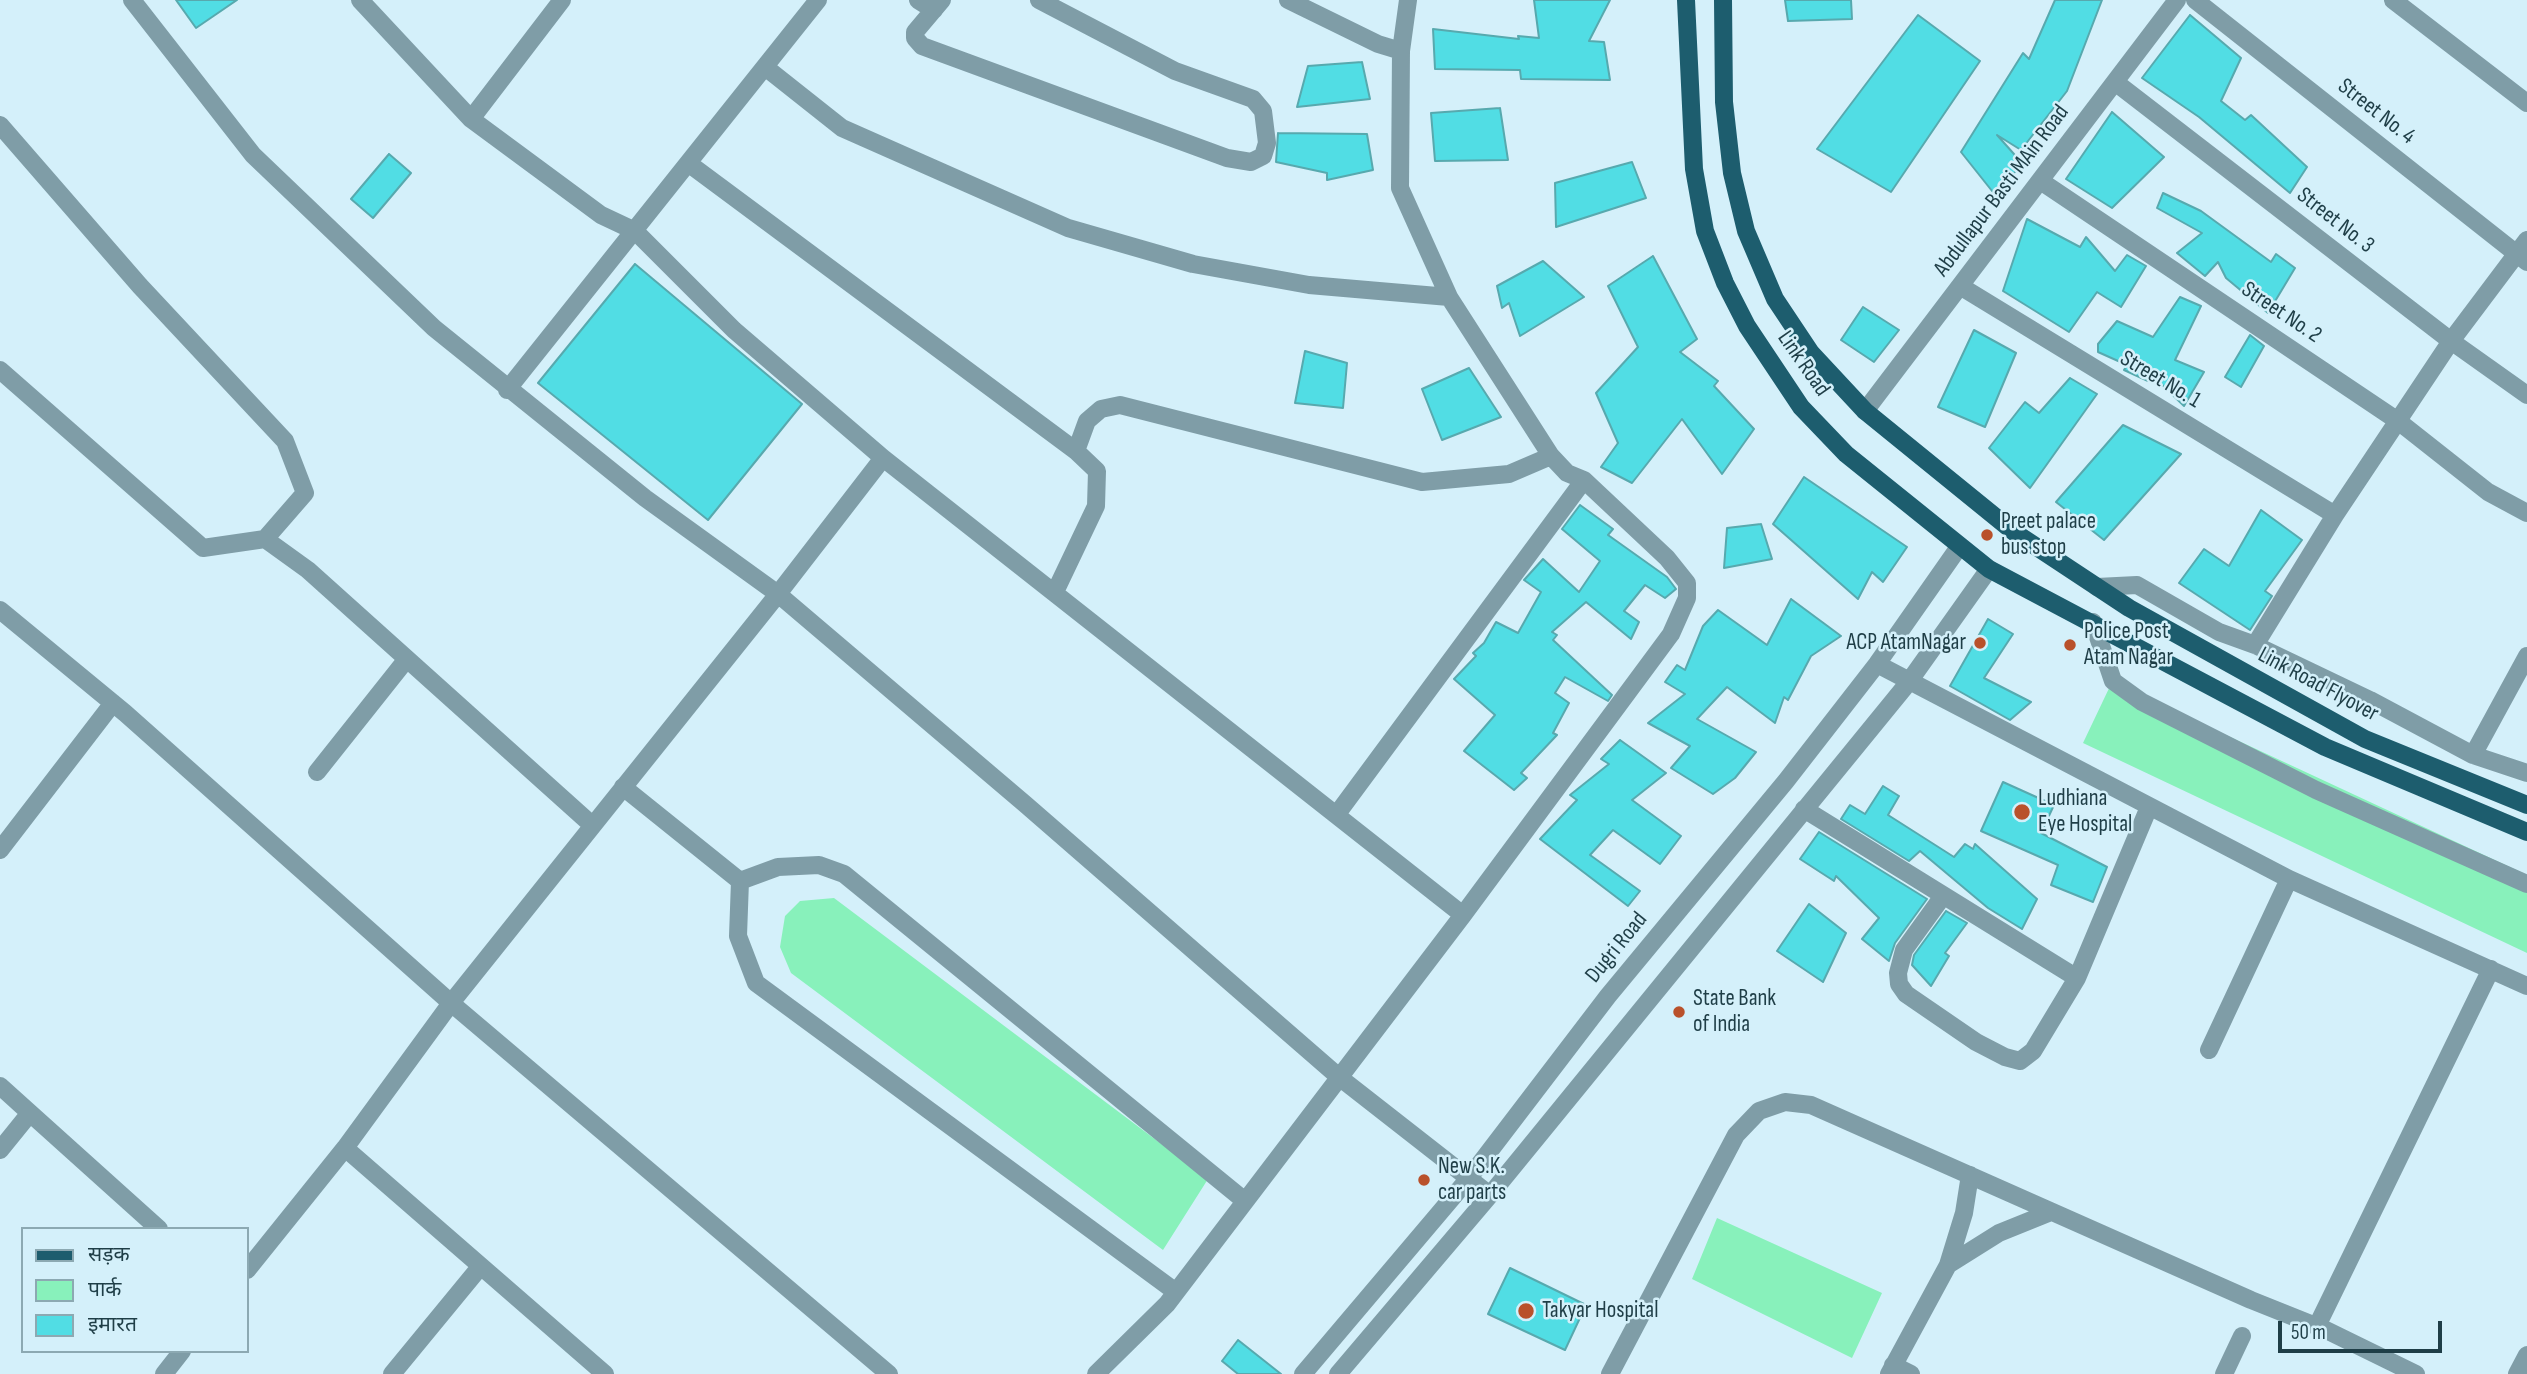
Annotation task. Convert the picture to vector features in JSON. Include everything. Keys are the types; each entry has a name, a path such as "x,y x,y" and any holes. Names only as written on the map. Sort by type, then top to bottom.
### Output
{"main road":[{"name":"Link Road","path":"1686,0 1694,169 1705,231 1725,283 1747,326 1801,407 1846,454 1989,569 2093,622"},
{"name":"Link Road","path":"1723,0 1724,103 1732,173 1746,230 1776,299 1811,353 1865,411 2014,532 2097,587"},
{"name":"Link Road Flyover","path":"2097,587 2129,608 2365,738 2527,805"},
{"path":"2093,622 2325,747 2527,832"}],"street":[{"path":"132,0 253,155 433,328 645,498 778,594 1339,1077 1490,1195"},
{"path":"360,0 471,119 601,215 635,231 734,330 883,458 1463,915"},
{"path":"471,119 562,0"},
{"path":"507,390 818,0"},
{"path":"918,0 938,5 915,32 915,38 922,46 1227,158 1251,162 1263,156 1267,143 1263,111 1253,99 1175,71 1039,0"},
{"path":"1288,0 1378,44 1401,51"},
{"path":"1096,1374 1176,1292 1463,915 1671,634 1687,598 1687,583 1682,573 1584,480 1567,473 1551,456 1449,297 1400,188 1401,51 1408,0"},
{"name":"Abdullapur Basti MAin Road","path":"1865,411 2042,182 2177,0"},
{"name":"Street No. 4","path":"2195,0 2524,253"},
{"path":"2393,0 2527,103"},
{"path":"765,66 842,128 1068,228 1193,264 1310,285 1449,297"},
{"name":"Street No. 3","path":"2115,82 2451,341 2527,395"},
{"path":"0,125 140,286 285,441 305,493 265,539 203,548 0,370"},
{"path":"688,163 1076,451 1097,471 1096,506 1055,592"},
{"name":"Street No. 2","path":"2042,182 2398,421 2488,492 2527,513"},
{"path":"2255,645 2335,515 2451,341 2524,253"},
{"name":"Street No. 1","path":"1960,286 2335,515"},
{"path":"1076,451 1087,421 1101,409 1121,405 1422,482 1509,474 1551,456"},
{"path":"248,1269 345,1148 451,1003 778,594 883,458"},
{"path":"1337,814 1584,480"},
{"path":"265,539 308,570 592,825"},
{"name":"Dugri Road","path":"1303,1374 1469,1178 1608,996 1786,781 1877,664 1959,547"},
{"path":"1338,1374 1490,1195 1908,683 1989,569"},
{"path":"2097,587 2137,584 2219,632 2255,645 2473,755 2527,773"},
{"path":"0,610 113,704 451,1003 889,1374"},
{"path":"2093,622 2113,681 2141,702 2316,790 2527,884"},
{"path":"2473,755 2527,656"},
{"path":"317,772 406,660"},
{"path":"1877,664 1908,683 2289,879 2527,986"},
{"path":"0,850 113,704"},
{"path":"623,787 740,881"},
{"path":"1943,896 1904,950 1898,973 1899,984 1906,994 1976,1042 2015,1061 2024,1059 2033,1052 2077,978 2149,807"},
{"path":"1804,809 2077,978"},
{"path":"740,881 778,867 819,865 844,874 1245,1201"},
{"path":"2209,1050 2289,879"},
{"path":"740,881 738,936 756,983 1176,1292"},
{"path":"2322,1328 2491,969"},
{"path":"0,1086 157,1227"},
{"path":"1610,1374 1736,1135 1759,1111 1785,1102 1811,1105 2322,1328 2416,1374"},
{"path":"0,1150 30,1113"},
{"path":"345,1148 605,1374"},
{"path":"1912,1374 1891,1370 1948,1265 1964,1213 1969,1175"},
{"path":"1948,1265 2000,1233 2051,1212"},
{"path":"393,1374 480,1267"},
{"path":"2224,1374 2242,1336"},
{"path":"164,1374 180,1353"},
{"path":"2517,1374 2527,1355"}],"green space":[{"path":"2112,682 2527,875 2527,953 2083,743"},
{"path":"834,898 1208,1179 1163,1250 791,973 780,947 785,916 800,901"},
{"path":"1717,1218 1882,1293 1852,1358 1692,1279"}],"building":[{"path":"176,0 237,0 196,28"},
{"path":"1534,0 1610,0 1589,41 1604,42 1610,80 1521,79 1520,70 1435,69 1433,29 1519,39 1518,36 1539,38"},
{"path":"1785,0 1851,0 1852,19 1788,21"},
{"path":"2055,0 2102,0 2067,91 2021,150 1997,135 2022,163 1996,196 1961,152 2023,53 2029,59"},
{"path":"1918,15 1980,61 1891,192 1817,149"},
{"path":"2190,15 2241,58 2221,101 2245,120 2251,115 2307,167 2290,193 2199,117 2142,78"},
{"path":"1362,62 1370,99 1297,107 1308,66"},
{"path":"1500,108 1508,160 1435,161 1431,113"},
{"path":"2112,112 2164,157 2112,208 2066,179"},
{"path":"1278,133 1367,134 1373,170 1327,180 1327,173 1276,162"},
{"path":"389,154 411,173 373,218 351,199"},
{"path":"1632,162 1646,198 1556,227 1555,183"},
{"path":"2163,193 2201,211 2271,262 2276,254 2295,268 2268,313 2226,278 2218,262 2205,276 2177,253 2202,233 2157,208"},
{"path":"2027,219 2080,247 2086,237 2115,271 2127,255 2146,266 2121,307 2097,292 2069,332 2003,291"},
{"path":"1653,256 1697,339 1680,352 1718,381 1714,386 1754,429 1722,474 1682,419 1632,483 1601,467 1618,443 1596,393 1638,347 1608,286"},
{"path":"1543,261 1584,297 1520,336 1509,303 1502,308 1497,286"},
{"path":"635,264 802,404 708,520 538,383"},
{"path":"2180,297 2201,306 2175,360 2204,372 2184,406 2152,375 2148,381 2124,370 2127,365 2098,352 2098,344 2117,321 2153,337"},
{"path":"1863,307 1899,330 1874,362 1841,340"},
{"path":"1974,330 2016,353 1985,427 1938,407"},
{"path":"2250,335 2264,346 2241,387 2225,377"},
{"path":"1305,351 1347,363 1343,408 1295,403"},
{"path":"1469,368 1501,417 1442,440 1422,389"},
{"path":"2070,378 2097,394 2030,488 1989,448 2025,402 2039,413"},
{"path":"2123,425 2181,454 2104,540 2056,502"},
{"path":"1804,477 1907,547 1883,582 1872,572 1858,599 1773,524"},
{"path":"1580,505 1613,529 1608,535 1667,577 1676,589 1665,598 1645,585 1624,611 1639,622 1631,639 1586,602 1552,632 1557,635 1553,640 1612,695 1608,701 1565,677 1555,693 1569,703 1553,733 1557,735 1521,773 1527,778 1514,790 1464,751 1495,715 1454,679 1476,656 1473,653 1484,643 1496,622 1518,633 1541,592 1524,580 1543,559 1579,592 1600,561 1562,529"},
{"path":"2261,510 2302,540 2265,591 2272,596 2250,630 2179,583 2204,549 2229,566"},
{"path":"1761,524 1772,559 1724,568 1727,528"},
{"path":"1791,599 1841,636 1811,656 1788,700 1784,697 1775,723 1727,687 1697,719 1756,752 1735,778 1713,794 1671,768 1690,746 1648,723 1685,694 1665,682 1677,665 1685,670 1703,626 1718,610 1767,645"},
{"path":"1988,619 2013,634 1984,678 2031,702 2010,720 1950,686"},
{"path":"1620,740 1666,773 1632,800 1681,836 1660,864 1613,830 1590,855 1640,891 1628,906 1540,839 1577,800 1570,795 1609,764 1601,759"},
{"path":"2003,782 2054,805 2041,833 2107,867 2093,902 2051,885 2058,865 1981,831"},
{"path":"1883,786 1899,796 1888,815 1954,857 1965,844 1973,849 1975,844 2037,899 2022,929 1988,908 1920,851 1909,861 1841,819 1850,805 1865,814"},
{"path":"1819,832 1927,899 1895,943 1889,961 1862,939 1879,918 1836,876 1834,881 1800,859"},
{"path":"1809,904 1846,933 1823,982 1777,951"},
{"path":"1946,911 1967,923 1945,953 1949,956 1931,986 1912,965 1914,955"},
{"path":"1510,1268 1586,1305 1565,1350 1488,1314"},
{"path":"1238,1340 1281,1374 1238,1374 1222,1361"}],"place":[{"name":"Preet palace bus stop","path":"1987,535"},
{"name":"ACP AtamNagar","path":"1980,643"},
{"name":"Police Post Atam Nagar","path":"2070,645"},
{"name":"Ludhiana Eye Hospital","path":"2022,812"},
{"name":"State Bank of India","path":"1679,1012"},
{"name":"New S.K. car parts","path":"1424,1180"},
{"name":"Takyar Hospital","path":"1526,1311"}]}
